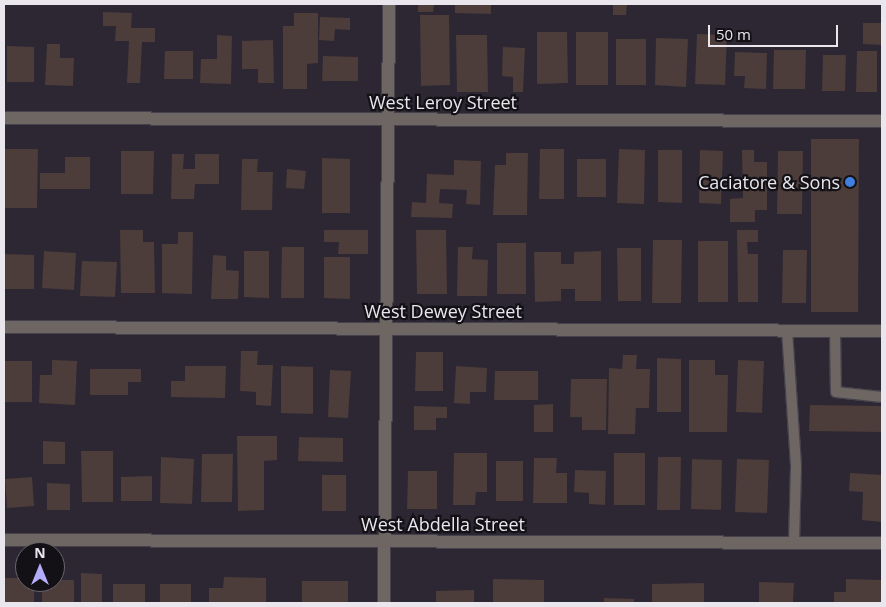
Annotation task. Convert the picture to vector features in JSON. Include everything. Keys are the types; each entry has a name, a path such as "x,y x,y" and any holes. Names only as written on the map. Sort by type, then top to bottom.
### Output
{"street":[{"path":"384,603 389,4"},
{"name":"West Leroy Street","path":"4,118 882,121"},
{"name":"West Dewey Street","path":"4,327 882,331"},
{"name":"West Abdella Street","path":"4,540 882,543"}],"lane":[{"path":"787,330 796,467 794,542"},
{"path":"835,331 836,392 882,397"}],"building":[{"path":"418,4 434,4 433,12 418,12"},
{"path":"455,4 491,4 491,14 455,13"},
{"path":"613,4 627,4 626,15 613,15"},
{"path":"103,12 132,13 131,28 155,28 155,42 142,42 140,83 127,83 129,41 115,41 116,26 103,26"},
{"path":"294,13 318,13 318,63 307,64 307,89 283,89 283,26 294,26"},
{"path":"420,15 449,15 450,85 421,86"},
{"path":"320,17 350,18 350,30 335,29 334,41 319,40"},
{"path":"863,23 882,23 882,45 863,44"},
{"path":"537,32 567,32 568,83 537,84"},
{"path":"576,32 608,32 608,85 576,85"},
{"path":"697,34 727,35 725,85 695,84"},
{"path":"217,35 232,36 231,84 200,83 201,59 217,59"},
{"path":"456,35 487,35 488,92 457,92"},
{"path":"656,38 688,39 686,87 655,85"},
{"path":"616,39 646,39 646,85 616,85"},
{"path":"273,40 274,83 258,83 258,69 242,69 242,41"},
{"path":"47,44 60,44 60,58 74,58 73,86 45,85"},
{"path":"7,46 34,47 34,82 7,82"},
{"path":"503,47 525,48 523,92 513,92 513,77 502,76"},
{"path":"774,50 806,50 805,89 773,89"},
{"path":"165,51 193,51 193,79 164,79"},
{"path":"857,51 877,51 877,92 856,92"},
{"path":"735,52 767,53 766,89 744,88 745,76 734,76"},
{"path":"823,55 846,55 845,91 822,91"},
{"path":"323,56 358,57 358,81 322,81"},
{"path":"811,139 859,139 858,312 811,312"},
{"path":"4,149 38,149 37,208 4,208"},
{"path":"540,149 564,149 564,199 539,199"},
{"path":"619,149 645,150 644,204 617,203"},
{"path":"658,150 682,150 682,203 658,202"},
{"path":"700,150 723,151 721,204 699,203"},
{"path":"742,150 754,150 754,162 767,162 767,210 755,210 755,222 730,222 730,199 743,198"},
{"path":"121,151 154,151 153,194 121,194"},
{"path":"778,151 803,151 802,214 777,214"},
{"path":"506,153 528,153 527,215 493,215 495,165 506,165"},
{"path":"172,154 184,154 183,169 195,169 195,154 219,154 219,184 195,184 194,199 171,199"},
{"path":"65,157 90,157 90,189 40,189 40,173 65,173"},
{"path":"322,158 350,159 350,213 322,213"},
{"path":"242,159 258,159 257,172 273,172 272,210 241,210"},
{"path":"577,159 606,159 606,197 577,197"},
{"path":"454,160 481,161 480,205 466,204 467,190 440,189 439,203 453,204 452,218 411,217 412,202 426,203 427,174 454,175"},
{"path":"287,169 306,171 304,189 286,188"},
{"path":"120,230 143,230 143,242 154,242 155,293 121,293"},
{"path":"324,230 368,230 368,254 338,254 339,242 324,242"},
{"path":"416,230 446,230 447,294 417,294"},
{"path":"737,230 758,230 758,242 747,242 748,254 758,254 758,302 738,302"},
{"path":"178,232 193,232 192,294 162,293 162,244 178,244"},
{"path":"653,240 682,240 681,303 652,303"},
{"path":"698,241 728,241 728,302 698,302"},
{"path":"497,243 526,243 526,294 497,294"},
{"path":"282,247 304,247 304,298 281,298"},
{"path":"458,247 473,247 472,259 488,260 487,296 457,296"},
{"path":"617,248 641,248 641,301 618,301"},
{"path":"783,250 807,250 806,303 782,303"},
{"path":"44,251 76,253 74,290 42,288"},
{"path":"244,251 269,251 269,298 244,297"},
{"path":"601,251 601,301 575,301 575,289 561,289 561,301 535,302 534,252 561,252 561,264 574,264 574,252"},
{"path":"4,254 34,255 34,289 4,289"},
{"path":"213,255 226,256 226,270 239,271 238,299 211,299"},
{"path":"324,257 350,257 350,299 324,298"},
{"path":"82,261 117,262 115,297 80,296"},
{"path":"241,351 258,351 257,365 273,365 271,406 256,405 256,392 240,391"},
{"path":"416,352 443,352 443,391 415,391"},
{"path":"623,355 637,355 636,369 650,369 649,408 636,408 635,434 608,434 609,368 622,369"},
{"path":"657,358 681,359 681,412 657,412"},
{"path":"52,360 77,361 75,405 39,403 40,375 52,375"},
{"path":"689,360 715,360 715,375 728,375 727,432 689,432"},
{"path":"738,360 764,361 762,413 736,412"},
{"path":"5,361 32,361 32,402 5,402"},
{"path":"185,366 226,366 225,398 171,397 171,381 185,381"},
{"path":"281,366 313,367 313,414 281,413"},
{"path":"456,366 487,368 486,392 470,392 470,404 454,403"},
{"path":"90,369 141,369 141,382 128,382 128,395 90,395"},
{"path":"330,370 351,371 348,418 328,417"},
{"path":"495,371 538,371 538,400 494,400"},
{"path":"571,379 607,379 606,430 582,430 582,417 570,417"},
{"path":"553,404 553,432 534,432 534,405"},
{"path":"810,405 882,406 882,432 809,431"},
{"path":"414,406 447,407 447,418 436,418 436,430 414,430"},
{"path":"237,436 277,436 277,460 264,461 264,510 238,511"},
{"path":"299,437 343,438 343,462 298,461"},
{"path":"43,441 65,442 65,464 43,464"},
{"path":"81,451 113,451 113,502 82,502"},
{"path":"454,453 487,453 487,492 476,492 475,505 453,505"},
{"path":"614,453 645,453 645,505 614,505"},
{"path":"202,454 233,454 232,502 201,502"},
{"path":"161,457 194,459 192,504 160,503"},
{"path":"658,457 681,457 680,510 657,510"},
{"path":"534,458 557,458 556,473 567,473 567,503 533,503"},
{"path":"692,459 722,460 721,510 691,509"},
{"path":"737,459 769,460 767,513 735,512"},
{"path":"496,461 523,461 523,501 496,501"},
{"path":"575,470 606,471 605,505 589,504 589,493 574,492"},
{"path":"408,471 437,471 437,509 407,509"},
{"path":"850,473 882,475 882,522 862,520 863,492 849,491"},
{"path":"322,475 346,475 346,511 322,511"},
{"path":"152,476 152,501 121,501 121,477"},
{"path":"32,477 34,506 7,508 5,479"},
{"path":"47,483 70,484 70,510 47,510"},
{"path":"81,573 102,574 102,603 81,603"},
{"path":"224,577 266,578 266,603 209,603 209,588 223,588"},
{"path":"4,578 15,578 15,592 34,592 34,603 4,603"},
{"path":"493,579 544,580 544,603 493,603"},
{"path":"846,579 881,580 881,603 834,603 834,592 846,592"},
{"path":"65,580 74,580 74,603 42,603 42,592 65,592"},
{"path":"302,581 348,581 348,603 302,603"},
{"path":"759,582 794,583 793,603 759,603"},
{"path":"704,583 704,603 652,603 652,584"},
{"path":"113,584 145,584 145,603 113,603"},
{"path":"160,584 191,584 191,603 160,603"},
{"path":"474,590 474,603 436,603 436,591"},
{"path":"604,598 634,599 634,603 604,603"}],"place":[{"name":"Caciatore & Sons","path":"850,182"}]}
